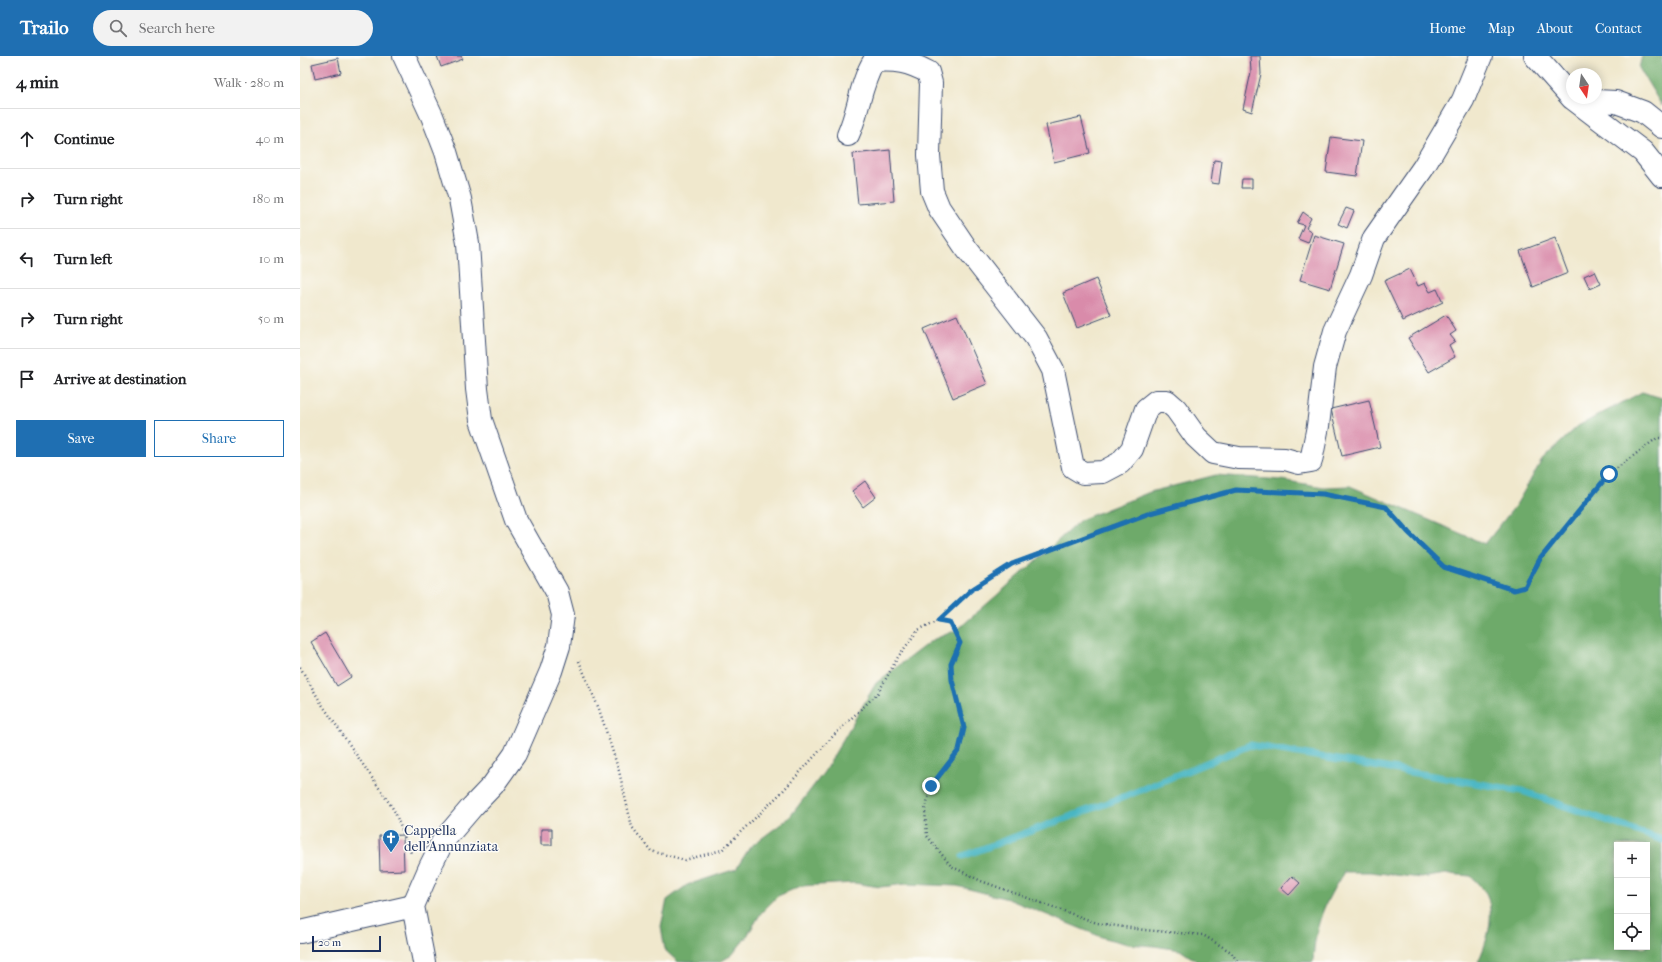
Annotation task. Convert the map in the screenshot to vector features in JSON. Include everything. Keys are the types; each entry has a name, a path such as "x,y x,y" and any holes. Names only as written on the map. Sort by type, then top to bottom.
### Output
{"street":[{"path":"404,56 441,137 460,199 468,243 477,389 481,420 516,520 557,592 563,615 559,646 551,671 515,754 493,785 472,807 444,841 413,906 424,962"},
{"path":"848,135 855,120 866,74 874,61 890,59 914,65 928,72 931,83 929,155 932,191 939,208 966,248 1036,338 1053,370 1073,467 1084,473 1103,472 1120,463 1132,449 1146,409 1156,401 1167,401 1176,409 1196,437 1213,453 1239,458 1285,459 1299,463 1312,461 1326,367 1333,338 1361,275 1374,238 1427,162 1463,100 1481,56"},
{"path":"1535,56 1566,91"},
{"path":"1602,101 1616,102 1643,112 1662,127"},
{"path":"1580,104 1598,116 1643,152 1662,176"},
{"path":"300,932 413,906"}],"path":[{"path":"577,657 599,709 606,730 619,771 632,827 651,851 685,860 722,850 781,793 835,734 878,693 898,657 918,630 939,620 971,590 1012,564 1150,513 1236,490 1323,494 1386,507 1409,533 1444,567 1514,590 1525,587 1540,559 1609,474 1657,438 1662,438"},
{"path":"939,620 950,622 960,643 951,664 952,680 964,728 959,750 931,786 925,810 927,836 951,866 981,881 1097,923 1144,930 1203,935 1231,952 1238,962"},
{"path":"300,666 322,703 394,810 423,883"}],"green space":[{"path":"1642,56 1662,56 1662,106 1639,68"},
{"path":"1642,392 1662,398 1662,962 1478,962 1489,930 1490,912 1487,895 1471,876 1446,874 1421,878 1370,872 1344,872 1326,904 1318,925 1313,962 1198,962 1180,950 1128,944 1104,938 1008,899 957,886 906,884 880,887 854,883 801,886 778,896 761,913 747,936 732,955 720,962 678,962 665,950 661,926 667,900 687,885 736,869 750,847 789,818 824,772 876,683 932,640 957,630 1035,562 1080,520 1150,492 1216,475 1281,480 1324,487 1350,486 1485,544 1516,505 1542,460 1578,426"}],"building":[{"path":"437,56 461,56 463,59 441,67"},
{"path":"1250,56 1260,56 1261,74 1252,112 1243,109 1251,72"},
{"path":"338,58 341,73 315,79 312,64"},
{"path":"1081,117 1090,153 1054,162 1046,125"},
{"path":"1331,137 1362,141 1357,176 1326,172"},
{"path":"890,150 894,201 858,204 853,154"},
{"path":"1214,160 1222,161 1219,184 1211,183"},
{"path":"1242,179 1252,179 1252,188 1241,188"},
{"path":"1346,208 1354,211 1347,228 1338,224"},
{"path":"1303,212 1311,218 1306,228 1312,232 1308,243 1298,239 1304,225 1297,223"},
{"path":"1314,235 1344,244 1330,289 1300,280"},
{"path":"1555,238 1568,273 1533,287 1520,251"},
{"path":"1410,269 1418,286 1425,283 1430,292 1437,289 1443,302 1403,321 1384,281"},
{"path":"1595,271 1601,284 1590,289 1584,276"},
{"path":"1096,279 1111,315 1077,328 1063,293"},
{"path":"957,315 987,384 953,398 924,329"},
{"path":"1446,315 1456,331 1450,335 1455,341 1449,345 1455,357 1429,372 1408,338"},
{"path":"1369,400 1380,447 1342,456 1331,409"},
{"path":"865,481 876,497 863,507 852,491"},
{"path":"325,633 351,677 337,686 311,642"},
{"path":"541,829 552,829 552,845 541,845"},
{"name":"Cappella dell'Annunziata","path":"403,835 404,870 380,871 379,836"},
{"path":"1292,876 1300,883 1289,895 1281,888"}],"waterway":[{"path":"963,856 1121,798 1250,745 1522,791 1662,840"}],"place":[{"name":"Cappella dell'Annunziata","path":"391,853"}],"route":[{"path":"931,786 959,750 964,728 952,680 951,664 960,643 950,622 939,620 971,590 1012,564 1150,513 1236,490 1323,494 1386,507 1409,533 1444,567 1514,590 1525,587 1540,559 1609,474"}]}
